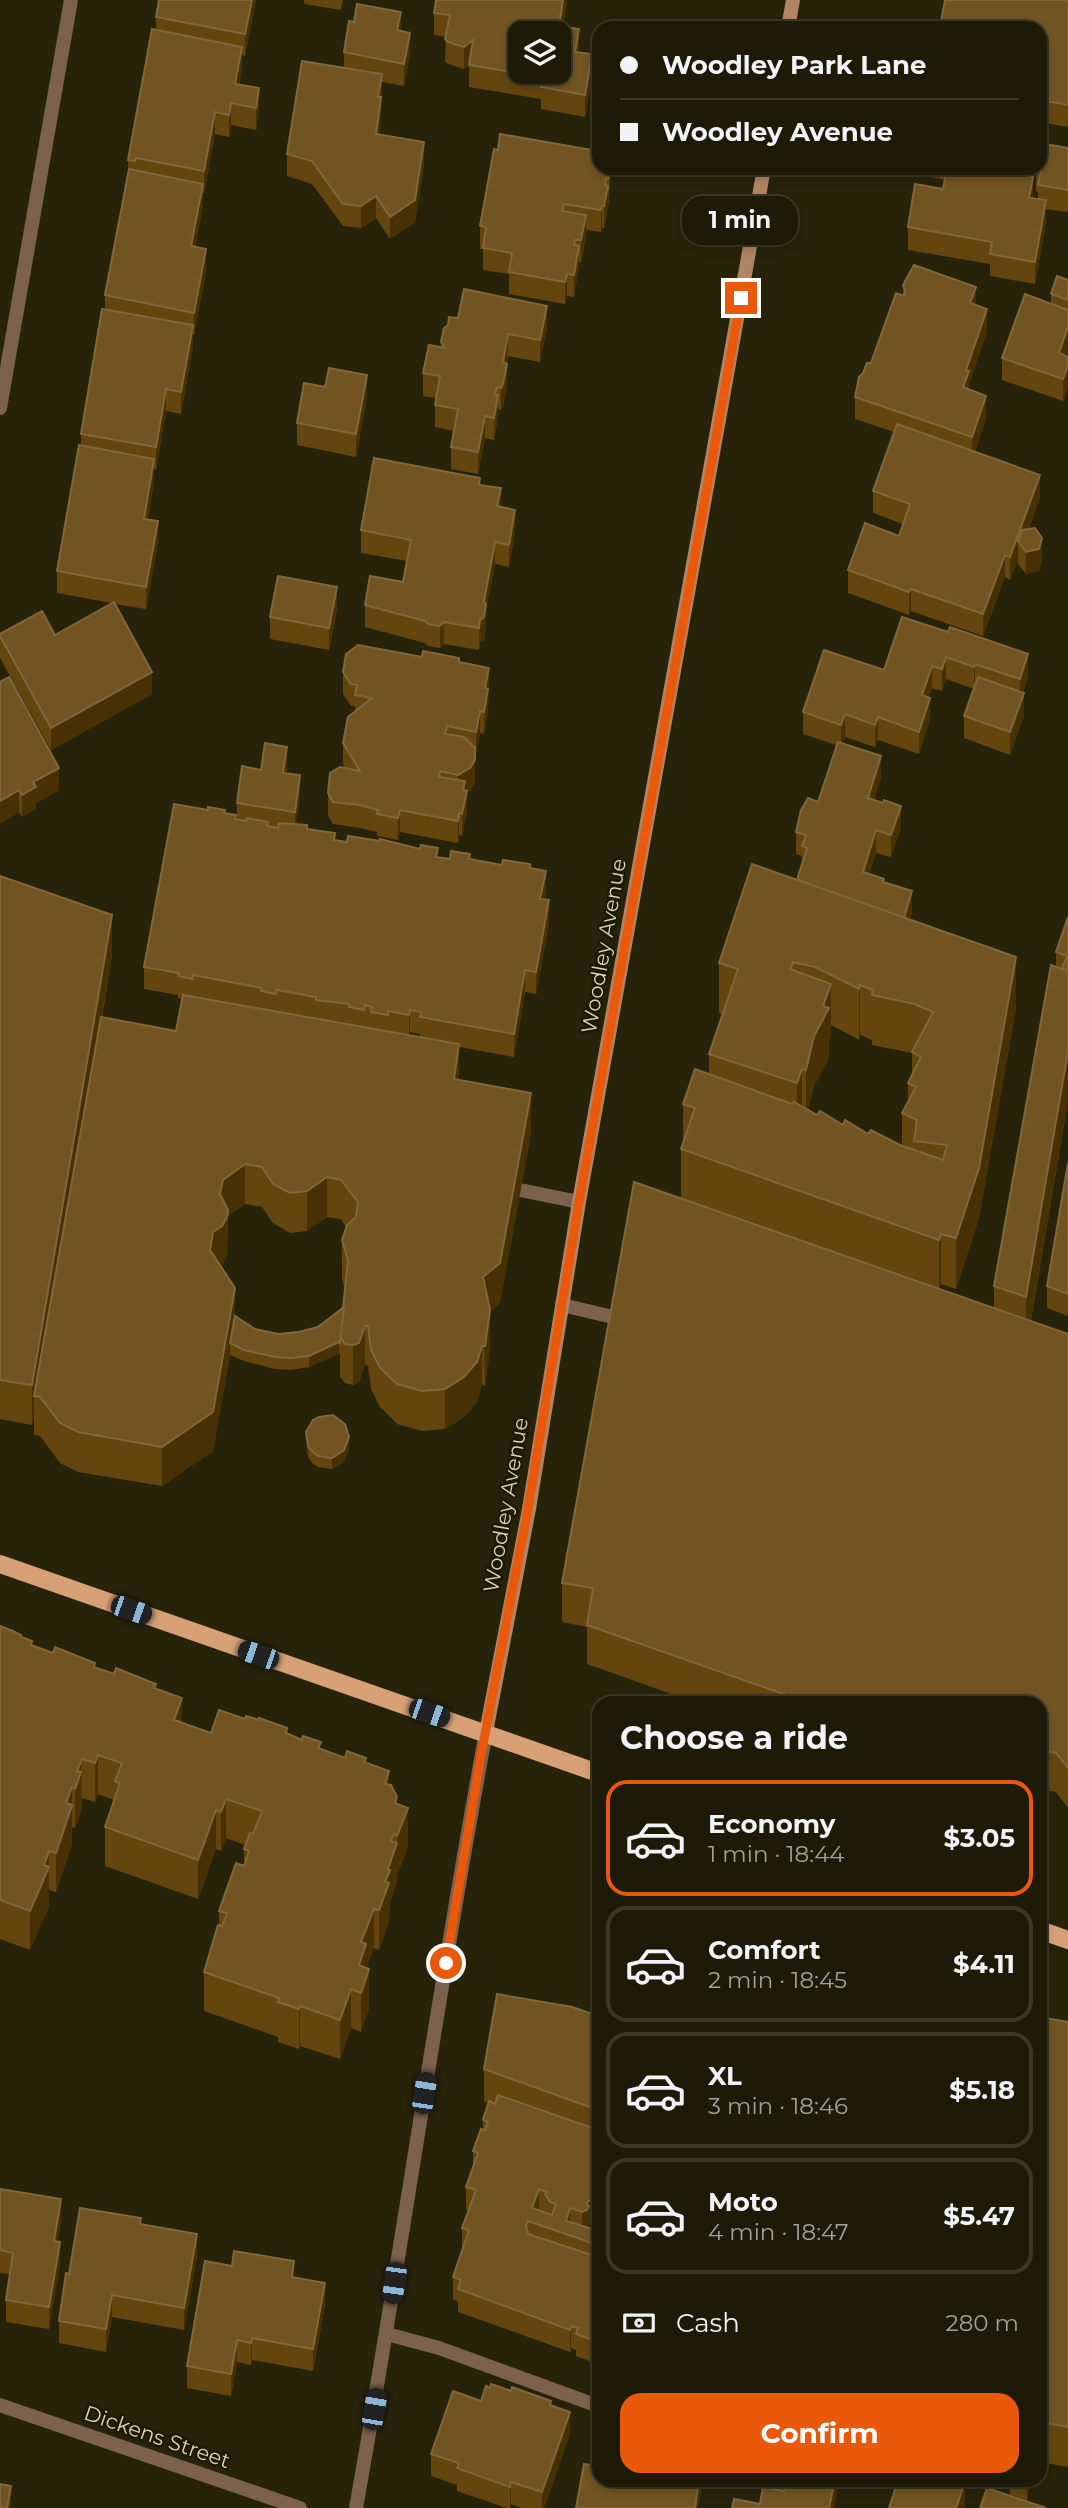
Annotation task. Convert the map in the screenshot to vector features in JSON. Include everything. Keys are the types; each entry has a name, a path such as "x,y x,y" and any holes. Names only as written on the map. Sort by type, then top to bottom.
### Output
{"main road":[{"path":"0,1564 592,1771"},
{"path":"1047,1932 1068,1940"}],"street":[{"path":"0,408 71,0"},
{"path":"789,21 793,0"},
{"name":"Woodley Avenue","path":"486,1732 528,1509 579,1202 763,175"},
{"path":"520,1191 579,1202"},
{"path":"562,1305 617,1318"},
{"path":"356,2508 486,1732"},
{"path":"387,2334 439,2348 592,2404"},
{"name":"Dickens Street","path":"0,2405 300,2508"}],"building":[{"path":"159,0 252,0 245,34 156,17"},
{"path":"436,0 563,0 560,21 508,21 508,71 469,65 473,40 464,47 445,39 450,15 434,13"},
{"path":"945,0 1068,0 1068,105 1047,101 1047,21 941,21"},
{"path":"357,4 401,12 397,30 410,33 404,64 344,52 349,21 354,22"},
{"path":"571,28 579,29 575,52 592,54 585,95 541,87 542,84 571,84"},
{"path":"152,29 242,47 235,84 259,88 256,108 231,103 229,115 215,112 204,171 136,158 135,161 128,160"},
{"path":"302,61 382,74 376,134 424,142 415,200 390,217 376,196 361,206 343,204 312,161 287,154"},
{"path":"500,134 592,150 592,175 609,175 601,210 564,204 562,211 586,215 581,240 575,240 574,245 579,246 574,275 567,274 565,282 509,272 512,253 483,248 486,227 480,226 494,149 498,150"},
{"path":"1047,144 1068,148 1068,190 1038,185 1040,175 1047,175"},
{"path":"129,169 203,184 191,246 206,249 194,313 105,295"},
{"path":"946,175 1033,177 1029,198 1046,200 1035,262 990,254 992,242 908,227 915,184 943,189"},
{"path":"914,265 976,287 970,303 987,309 966,370 969,371 963,387 986,396 972,437 855,397 859,377 867,363 871,363 896,293 904,296 903,285"},
{"path":"1057,276 1068,280 1068,300 1051,294"},
{"path":"464,289 547,306 540,340 508,334 503,362 507,364 503,384 501,388 497,387 495,394 498,395 494,418 485,416 478,452 451,447 458,409 435,405 440,376 423,373 429,345 445,348 441,342 444,328 448,325 449,317 458,318"},
{"path":"1025,294 1068,310 1068,327 1059,353 1068,357 1063,379 1002,358"},
{"path":"102,309 193,325 181,392 166,389 156,447 81,434"},
{"path":"329,368 367,375 356,434 297,423 304,383 325,387"},
{"path":"897,424 1040,475 1010,557 1005,555 983,614 848,570 865,523 899,536 910,504 873,491"},
{"path":"79,445 154,459 144,519 158,521 146,587 57,571"},
{"path":"374,458 480,478 479,485 501,488 497,506 515,510 509,545 495,542 484,601 484,617 480,620 479,628 444,622 440,626 428,624 365,605 370,576 403,582 411,540 361,530"},
{"path":"1035,528 1042,538 1039,549 1026,552 1018,541 1022,530"},
{"path":"278,576 337,587 329,628 270,617"},
{"path":"114,602 152,672 51,728 0,634 42,611 55,635"},
{"path":"902,617 948,632 950,627 1028,654 1020,679 946,657 942,669 932,666 922,695 930,698 919,732 878,717 875,725 845,714 841,725 803,712 824,650 884,670"},
{"path":"358,645 422,657 423,651 459,658 459,662 489,668 484,712 480,711 476,732 447,726 445,734 464,737 475,748 475,760 470,768 458,775 440,771 439,777 465,781 463,790 467,791 458,821 400,810 398,818 377,814 378,810 360,805 333,802 328,793 330,773 340,767 360,771 343,743 348,717 372,698 355,695 357,685 351,684 343,672 346,654"},
{"path":"9,677 59,768 33,782 36,787 22,795 19,790 0,801 0,682"},
{"path":"978,677 1024,693 1010,732 964,716"},
{"path":"838,742 881,756 868,798 901,806 891,835 876,830 863,872 912,891 904,918 797,880 807,848 802,846 806,835 796,832 801,810 808,798 818,802"},
{"path":"265,743 287,747 283,773 300,775 295,812 237,803 242,766 261,770"},
{"path":"174,804 225,810 224,813 236,815 235,819 268,822 267,826 278,828 279,823 307,825 307,829 335,833 334,840 347,842 348,836 380,839 420,849 421,845 438,848 436,857 450,859 451,851 470,854 469,859 502,865 503,860 530,864 530,868 546,871 540,899 549,900 536,972 525,970 514,1034 420,1017 421,1012 410,1010 409,1015 388,1011 388,1015 371,1012 372,1007 365,1005 364,1010 349,1007 349,1004 316,1000 316,997 277,990 276,994 261,991 262,988 193,975 192,979 178,976 179,973 144,967"},
{"path":"752,864 1016,957 979,1168 956,1238 941,1234 939,1240 681,1149 695,1108 683,1104 695,1069 792,1104 794,1102 817,1115 820,1111 843,1125 845,1120 868,1134 871,1130 900,1145 943,1160 947,1145 914,1141 917,1120 902,1113 916,1087 908,1083 921,1057 912,1052 933,1012 915,1004 872,995 873,990 860,985 859,989 815,967 793,962 790,969 831,984 823,1006 829,1008 814,1036 806,1070 802,1069 797,1083 709,1054 738,969 719,963"},
{"path":"0,876 112,915 32,1385 0,1380"},
{"path":"1068,917 1068,971 1062,969 1067,956 1056,952"},
{"path":"1051,965 1068,971 1068,1051 1026,1297 994,1286"},
{"path":"183,995 459,1044 454,1079 531,1093 500,1263 483,1277 490,1310 485,1346 482,1346 477,1362 464,1377 445,1389 422,1391 397,1384 380,1368 371,1350 368,1326 365,1326 359,1343 345,1344 340,1337 348,1260 342,1240 347,1225 356,1217 358,1202 341,1180 327,1177 307,1191 290,1193 273,1184 262,1167 245,1164 223,1180 220,1194 228,1210 227,1217 222,1226 213,1232 210,1250 235,1288 213,1412 162,1447 78,1432 60,1423 40,1397 34,1396 101,1017 176,1031"},
{"path":"1068,1163 1068,1294 1047,1286"},
{"path":"634,1182 1068,1334 1068,1768 1056,1753 1047,1751 1047,1696 789,1696 587,1625 593,1588 562,1583"},
{"path":"344,1307 340,1343 309,1356 275,1357 244,1350 230,1343 235,1316 255,1329 278,1334 318,1327"},
{"path":"333,1415 345,1424 349,1437 344,1450 332,1458 318,1456 308,1446 306,1432 313,1420"},
{"path":"0,1626 32,1641 31,1645 53,1653 55,1647 114,1674 116,1668 156,1684 154,1688 182,1698 174,1720 211,1733 219,1710 245,1719 246,1716 259,1718 287,1728 286,1733 302,1740 303,1736 321,1742 318,1748 345,1758 347,1751 366,1758 364,1762 389,1771 385,1784 391,1785 397,1797 395,1803 408,1808 397,1836 394,1834 391,1841 397,1843 385,1882 389,1883 379,1910 374,1909 361,1942 366,1944 359,1965 369,1969 361,1993 351,1989 340,2020 300,2006 299,2009 278,2002 279,1998 204,1972 218,1925 222,1926 227,1913 219,1911 236,1863 244,1866 249,1851 244,1849 262,1811 226,1799 221,1812 216,1810 198,1860 105,1827 120,1783 115,1781 122,1763 98,1755 95,1763 82,1759 77,1771 81,1772 75,1789 72,1787 66,1803 72,1805 56,1853 49,1851 44,1865 49,1867 30,1911 0,1900"},
{"path":"497,1994 572,2007 592,2014 592,2108 484,2069"},
{"path":"1047,2018 1068,2022 1068,2427 1047,2423"},
{"path":"498,2095 592,2128 592,2200 586,2203 589,2206 587,2210 582,2212 570,2208 566,2221 592,2229 592,2243 528,2221 526,2226 528,2234 592,2255 592,2340 576,2334 578,2328 571,2326 570,2330 458,2289 461,2280 453,2277 469,2230 462,2228 476,2190 466,2187 478,2153 473,2151 481,2129 485,2130 488,2122 483,2120 489,2101 495,2104","holes":["539,2189 547,2192 545,2194 550,2202 556,2204 552,2215 532,2208"]},
{"path":"0,2189 61,2199 54,2241 60,2242 49,2307 6,2300 13,2253 0,2250"},
{"path":"80,2208 141,2218 140,2224 197,2234 184,2308 112,2295 106,2329 59,2321"},
{"path":"234,2251 294,2261 292,2277 325,2283 313,2349 252,2338 251,2343 237,2340 231,2374 187,2366 205,2261 232,2266"},
{"path":"491,2384 511,2391 512,2387 551,2401 550,2405 570,2412 542,2492 511,2482 510,2487 457,2468 459,2463 431,2454 453,2391 481,2401 486,2386 490,2388"},
{"path":"584,2464 592,2465 592,2487 698,2487 695,2508 576,2508"},
{"path":"0,2484 11,2486 7,2508 0,2508"},
{"path":"763,2487 784,2491 785,2487 834,2487 829,2508 732,2508 734,2499 760,2504"},
{"path":"896,2487 963,2487 956,2508 889,2508"},
{"path":"987,2488 1046,2508 980,2508"}],"route":[{"path":"446,1963 741,298"}]}
